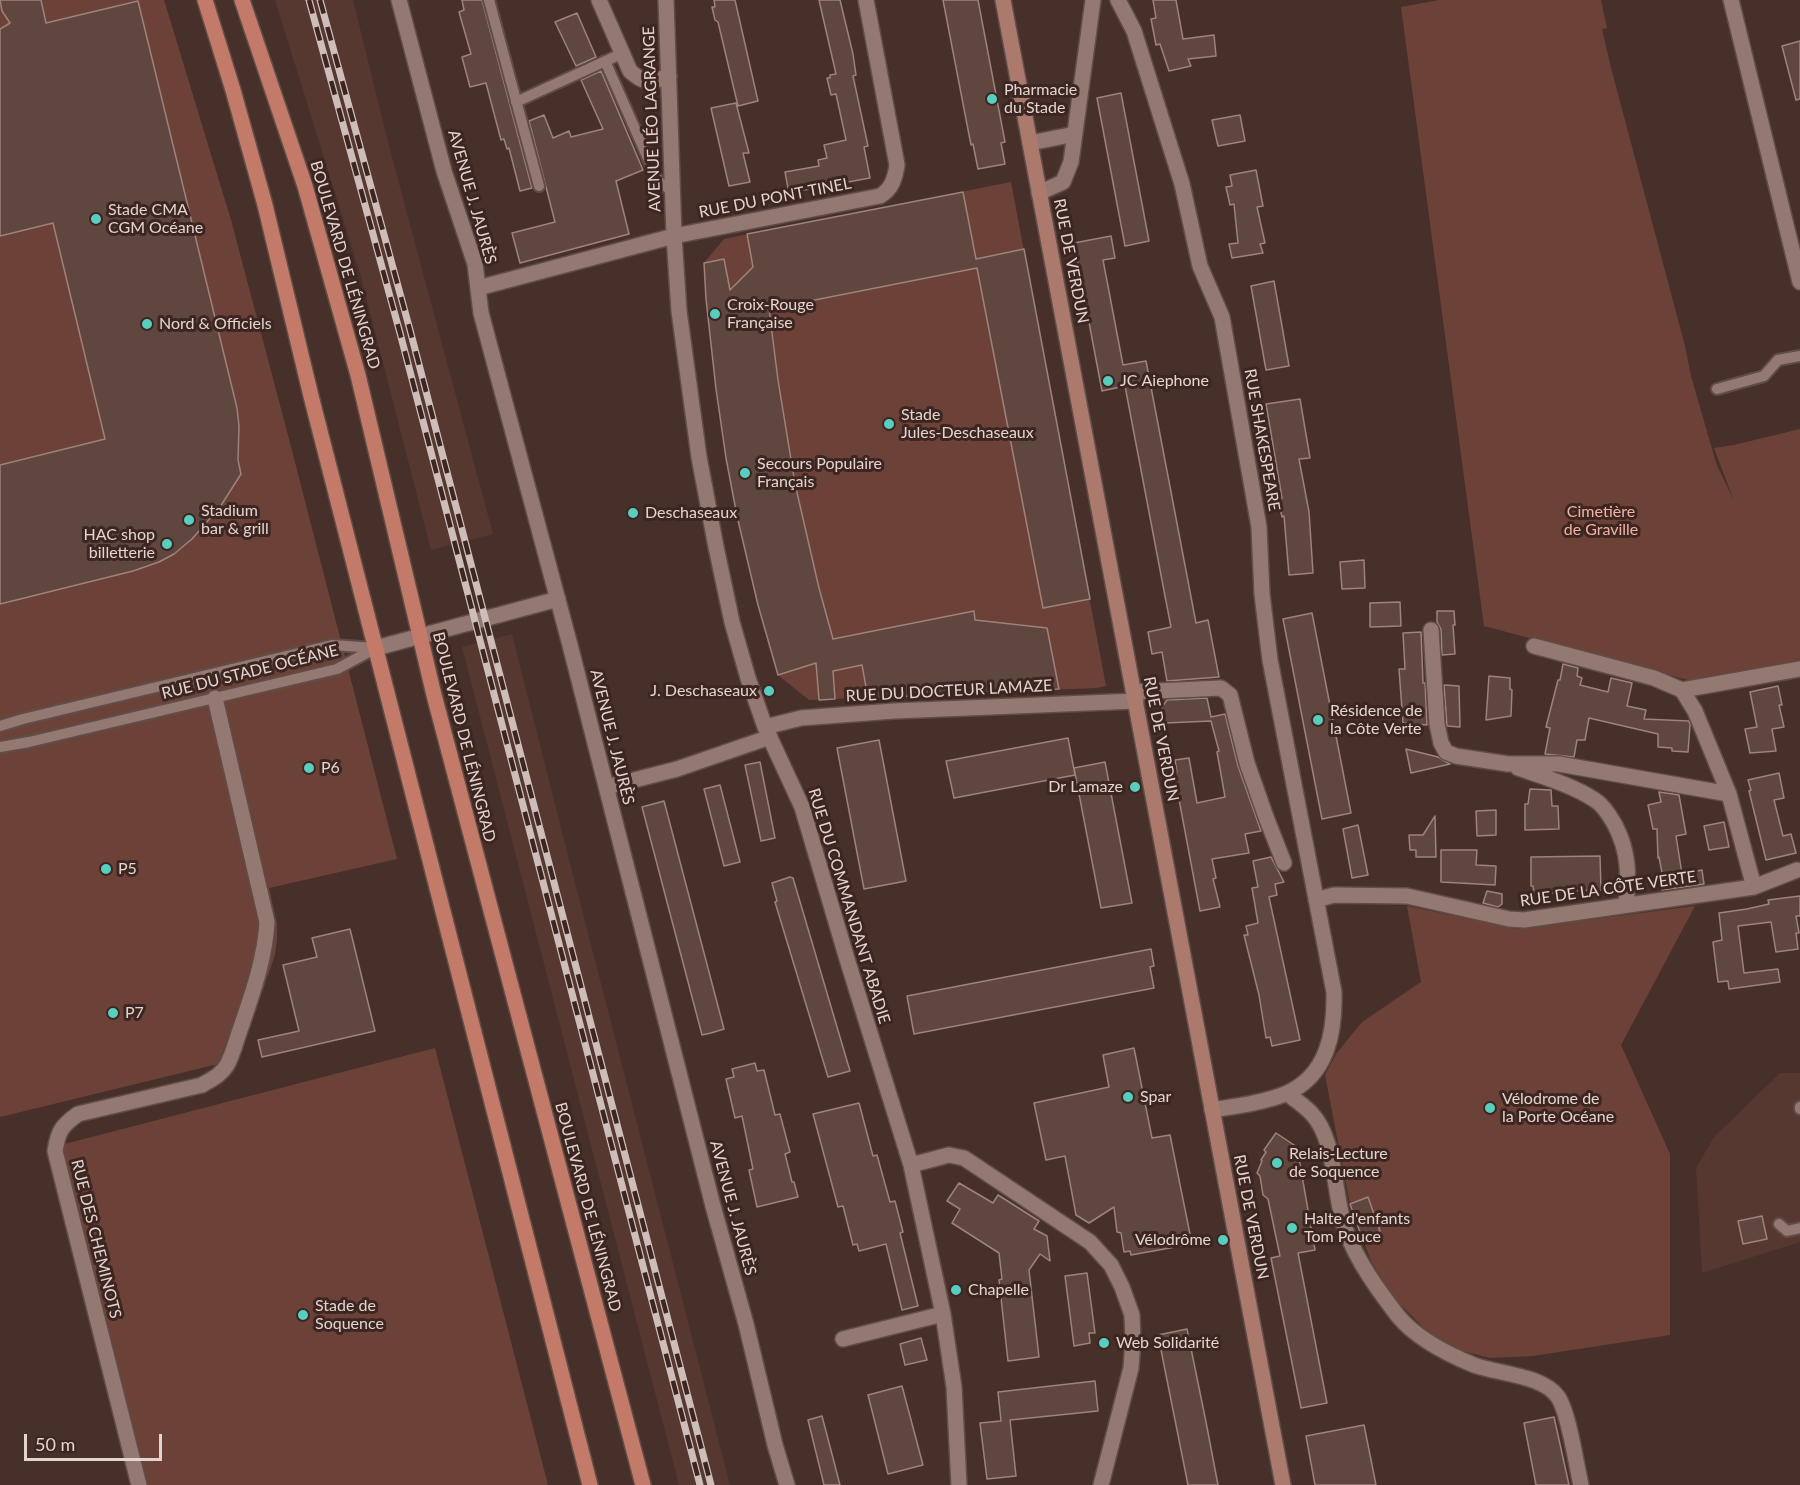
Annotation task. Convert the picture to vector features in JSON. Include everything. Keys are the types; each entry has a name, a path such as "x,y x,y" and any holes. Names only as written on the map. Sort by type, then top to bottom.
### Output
{"main road":[{"path":"205,0 265,205 311,396 590,1485"},
{"name":"BOULEVARD DE LÉNINGRAD","path":"243,0 305,186 355,364 420,638 485,892 643,1485"},
{"name":"RUE DE VERDUN","path":"1003,0 1283,1485"}],"street":[{"name":"AVENUE J. JAURÈS","path":"399,0 444,171 475,264 480,312 558,599 712,1206 746,1324 787,1485"},
{"path":"599,0 630,71 639,79 650,82 669,76"},
{"name":"AVENUE LÉO LAGRANGE","path":"666,0 674,236"},
{"name":"RUE DU PONT TINEL","path":"478,288 674,236 880,196 888,192 897,165 866,0"},
{"path":"1039,193 1063,182 1071,162 1093,0"},
{"name":"RUE SHAKESPEARE","path":"1118,0 1134,31 1182,183 1200,266 1222,317 1259,527 1262,594 1270,660 1316,900"},
{"path":"1731,0 1800,282"},
{"path":"1030,142 1076,134"},
{"name":"RUE DU COMMANDANT ABADIE","path":"674,236 679,311 699,457 732,622 767,732 802,807 911,1165 943,1314 954,1387 959,1485"},
{"path":"376,648 558,599"},
{"path":"1431,630 1437,724 1441,743 1446,752 1456,756 1508,764 1559,764 1729,794"},
{"path":"1534,646 1654,678 1682,690 1800,669"},
{"name":"RUE DU DOCTEUR LAMAZE","path":"607,787 677,769 801,718 1135,696 1221,688 1230,695 1246,763 1284,863"},
{"path":"1682,690 1695,711 1729,794 1754,887"},
{"name":"RUE DES CHEMINOTS","path":"139,1485 55,1151 58,1134 66,1123 78,1114 202,1085 219,1075 228,1064 262,960 267,922 214,698"},
{"path":"1508,764 1577,790 1597,801 1610,817 1627,853 1626,905"},
{"name":"RUE DE LA CÔTE VERTE","path":"1316,900 1334,895 1407,896 1509,919 1524,920 1754,887 1797,870"},
{"path":"1212,1110 1269,1099 1287,1093 1308,1078 1322,1061 1331,1039 1335,1017 1334,992 1316,900"},
{"path":"1287,1093 1312,1114 1321,1128 1329,1148 1339,1210 1346,1233 1373,1281 1400,1318 1433,1345 1473,1364 1546,1386 1558,1397 1566,1415 1581,1485"},
{"path":"911,1165 949,1155 964,1158 1090,1242 1111,1265 1130,1308 1133,1341 1131,1368 1101,1485"},
{"path":"843,1339 943,1314"}],"lane":[{"path":"489,0 539,186"},
{"path":"516,102 622,53"},
{"path":"605,61 658,181 673,192"},
{"path":"1717,389 1764,376 1778,360 1800,356"},
{"name":"RUE DU STADE OCÉANE","path":"0,726 332,645 376,648"},
{"name":"RUE DU STADE OCÉANE","path":"0,747 337,669 376,648"},
{"path":"1779,1224 1787,1231 1800,1228"}],"shaded area":[{"path":"275,0 353,0 390,150 493,534 431,550 360,273"},
{"path":"512,634 730,1485 679,1485 462,647"},
{"path":"1780,1073 1800,1073 1800,1242 1702,1273 1696,1168 1714,1137"}],"green space":[{"path":"0,0 164,0 231,220 397,859 269,888 277,924 275,955 245,1041 229,1037 218,1064 0,1117"},
{"name":"Cimetière de Graville","path":"1439,0 1601,0 1607,28 1602,29 1610,64 1691,376 1716,463 1734,501 1714,448 1800,429 1800,662 1709,680 1688,680 1484,626 1401,7"},
{"name":"Stade Jules-Deschaseaux","path":"1011,182 1106,686 809,700 778,675 726,458 716,389 704,263 724,239"},
{"name":"Vélodrome de la Porte Océane","path":"1407,906 1517,929 1695,906 1621,1045 1670,1154 1670,1335 1533,1356 1491,1358 1462,1351 1430,1334 1392,1296 1371,1261 1350,1204 1325,1075 1336,1054 1362,1022 1421,982"},
{"name":"Stade de Soquence","path":"435,1048 548,1485 145,1485 57,1146"}],"building":[{"name":"Stade CMA CGM Océane","path":"0,0 41,0 46,23 138,1 237,408 238,460 241,474 220,507 192,539 174,554 133,571 0,604 0,465 105,439 53,223 0,236 0,29 10,23 2,11"},
{"path":"462,0 482,0 532,188 520,191 509,148 507,149 504,139 501,140 486,83 470,87 462,57 471,54 459,12 464,10"},
{"path":"714,0 735,0 758,101 738,106 718,22 715,20 712,7 715,7"},
{"path":"819,0 840,0 853,54 856,75 853,76 868,146 864,147 870,178 793,192 792,187 788,188 785,172 819,166 818,160 827,158 824,145 846,140 836,94 831,95 827,78 836,74"},
{"path":"943,0 978,0 1005,142 1001,143 1005,164 978,169 973,144 971,145"},
{"path":"1153,0 1176,0 1183,39 1214,35 1216,56 1188,59 1191,66 1169,71 1160,44 1156,45 1151,19 1156,18"},
{"path":"577,13 596,57 576,66 555,22"},
{"path":"1800,41 1800,99 1796,100 1782,46"},
{"path":"601,71 643,170 616,181 629,234 520,263 512,233 555,222 529,121 544,115 553,138 569,131 571,137 603,129 581,80"},
{"path":"1121,93 1149,241 1125,246 1097,98"},
{"path":"736,103 749,153 743,153 750,182 729,186 711,108"},
{"path":"1240,115 1245,141 1218,146 1212,120"},
{"path":"1256,170 1263,206 1257,207 1265,243 1260,244 1263,253 1232,258 1229,244 1238,243 1234,204 1230,205 1226,187 1232,186 1230,175"},
{"path":"963,192 976,259 1024,249 1090,599 1043,608 977,268 769,309 795,484 833,639 974,611 975,620 1047,628 1059,689 868,698 862,665 833,671 835,699 819,700 816,663 778,675 758,605 726,458 716,389 704,263 724,259 730,290 753,267 747,234"},
{"path":"1111,236 1115,258 1103,260 1123,365 1146,361 1196,623 1208,620 1219,677 1167,681 1162,652 1152,654 1148,632 1171,627 1125,386 1102,391 1074,243"},
{"path":"1274,281 1289,366 1266,370 1251,286"},
{"path":"1300,399 1310,458 1299,459 1309,512 1313,573 1289,575 1284,516 1282,517 1278,498 1282,498 1266,404"},
{"path":"1364,560 1365,588 1342,589 1340,562"},
{"path":"1400,602 1401,626 1370,627 1370,603"},
{"path":"1437,611 1454,611 1455,654 1442,655 1441,629 1437,622"},
{"name":"Résidence de la Côte Verte","path":"1312,613 1351,813 1322,819 1283,619"},
{"path":"1421,632 1427,725 1403,723 1399,669 1405,669 1403,633"},
{"path":"1563,664 1578,668 1577,676 1582,678 1580,685 1608,692 1611,678 1632,683 1627,706 1646,710 1644,719 1689,721 1688,752 1658,747 1658,734 1589,718 1585,740 1577,740 1574,757 1545,754 1550,728 1546,727"},
{"path":"1489,676 1510,678 1511,716 1486,720"},
{"path":"1444,685 1459,686 1460,727 1447,726"},
{"path":"1778,686 1784,727 1772,729 1776,751 1750,753 1745,729 1757,727 1750,692"},
{"path":"1207,698 1211,717 1225,714 1238,766 1261,831 1245,834 1249,853 1212,859 1216,878 1213,879 1220,907 1200,911 1174,773 1177,772 1175,760 1189,758 1197,803 1225,797 1217,752 1219,751 1211,721 1165,723 1162,707 1167,700"},
{"path":"1068,738 1075,775 954,798 946,761"},
{"path":"879,740 906,881 864,889 837,748"},
{"path":"1406,749 1438,757 1450,764 1411,773"},
{"path":"760,762 775,838 761,841 745,765"},
{"path":"1105,762 1132,903 1101,908 1074,768"},
{"path":"1779,773 1784,798 1774,800 1783,836 1791,834 1796,853 1766,860 1748,780"},
{"path":"720,785 740,862 724,866 704,789"},
{"path":"1530,789 1551,790 1552,806 1558,806 1559,829 1525,830 1525,804 1528,804"},
{"path":"1659,792 1679,795 1686,834 1676,836 1682,874 1702,870 1704,884 1662,890 1660,879 1663,878 1658,858 1657,829 1653,829 1648,805 1661,802"},
{"path":"664,801 724,1029 702,1035 642,807"},
{"path":"1496,810 1496,835 1477,836 1476,811"},
{"path":"1435,816 1436,857 1416,857 1416,850 1410,850 1409,835 1423,835"},
{"path":"1724,822 1729,847 1709,850 1704,826"},
{"path":"1358,825 1368,875 1352,878 1343,829"},
{"path":"1441,850 1477,850 1476,865 1496,866 1495,885 1441,882"},
{"path":"1600,856 1601,890 1534,893 1533,886 1531,886 1531,857"},
{"path":"1271,857 1284,882 1275,884 1277,895 1269,897 1300,1040 1272,1046 1270,1037 1266,1038 1259,995 1244,935 1248,935 1246,926 1258,923 1252,888 1258,887 1253,861"},
{"path":"793,878 850,1071 828,1077 775,902 777,901 772,883"},
{"path":"1487,891 1502,894 1502,904 1498,907 1483,903"},
{"path":"1800,896 1800,916 1796,916 1799,933 1796,933 1798,949 1776,952 1771,922 1738,926 1744,973 1778,969 1780,982 1729,989 1728,981 1718,982 1713,942 1722,940 1719,913 1769,904 1768,900"},
{"path":"350,929 375,1031 262,1057 258,1040 299,1031 283,965 317,957 312,938"},
{"path":"1151,949 1154,966 1150,967 1154,988 914,1034 907,996"},
{"path":"1134,1048 1152,1138 1170,1135 1192,1244 1131,1255 1130,1251 1124,1252 1121,1233 1117,1232 1114,1207 1089,1223 1076,1215 1065,1156 1046,1160 1034,1103 1109,1087 1103,1055"},
{"path":"755,1063 757,1071 764,1070 775,1115 780,1114 790,1152 785,1154 798,1197 757,1207 749,1170 753,1169 742,1116 735,1118 726,1079 734,1077 732,1069"},
{"path":"859,1103 873,1156 877,1155 890,1202 895,1201 903,1232 900,1233 918,1306 902,1310 886,1244 859,1251 857,1244 853,1245 843,1206 838,1207 813,1114"},
{"path":"1276,1133 1297,1147 1315,1250 1298,1253 1327,1403 1301,1408 1271,1258 1280,1256 1268,1199 1263,1195 1260,1176 1257,1173 1266,1152 1264,1150"},
{"path":"959,1183 993,1203 998,1195 1039,1221 1034,1229 1047,1236 1050,1261 1040,1254 1029,1270 1039,1357 1008,1361 999,1280 1002,1279 999,1253 952,1223 960,1209 947,1201"},
{"path":"1368,1197 1380,1231 1361,1235 1350,1204"},
{"path":"1762,1216 1767,1239 1743,1244 1738,1221"},
{"path":"1087,1273 1095,1333 1089,1333 1090,1343 1074,1346 1065,1276"},
{"path":"1187,1329 1218,1485 1188,1485 1158,1335"},
{"path":"921,1338 927,1360 905,1365 900,1344"},
{"path":"1095,1381 1098,1411 1010,1420 1016,1476 987,1479 980,1423 1001,1421 998,1392"},
{"path":"902,1386 923,1465 888,1474 868,1395"},
{"path":"822,1416 840,1485 824,1485 808,1420"},
{"path":"1554,1417 1569,1485 1536,1485 1524,1423"},
{"path":"1364,1425 1376,1485 1315,1485 1306,1436"}],"railway":[{"path":"309,0 400,333 700,1485"},
{"path":"320,0 410,330 711,1485"}],"place":[{"name":"Pharmacie du Stade","path":"992,99"},
{"name":"Stade CMA CGM Océane","path":"96,219"},
{"name":"Croix-Rouge Française","path":"715,314"},
{"name":"Nord & Officiels","path":"147,324"},
{"name":"JC Aiephone","path":"1108,381"},
{"name":"Stade Jules-Deschaseaux","path":"889,424"},
{"name":"Secours Populaire Français","path":"745,473"},
{"name":"Deschaseaux","path":"633,513"},
{"name":"Stadium bar & grill","path":"189,520"},
{"name":"HAC shop billetterie","path":"167,544"},
{"name":"J. Deschaseaux","path":"769,691"},
{"name":"Résidence de la Côte Verte","path":"1318,720"},
{"name":"P6","path":"309,768"},
{"name":"Dr Lamaze","path":"1135,787"},
{"name":"P5","path":"106,869"},
{"name":"P7","path":"113,1013"},
{"name":"Spar","path":"1128,1097"},
{"name":"Vélodrome de la Porte Océane","path":"1490,1108"},
{"name":"Relais-Lecture de Soquence","path":"1277,1163"},
{"name":"Halte d'enfants Tom Pouce","path":"1292,1228"},
{"name":"Vélodrôme","path":"1223,1240"},
{"name":"Chapelle","path":"956,1290"},
{"name":"Stade de Soquence","path":"303,1315"},
{"name":"Web Solidarité","path":"1104,1343"}]}
